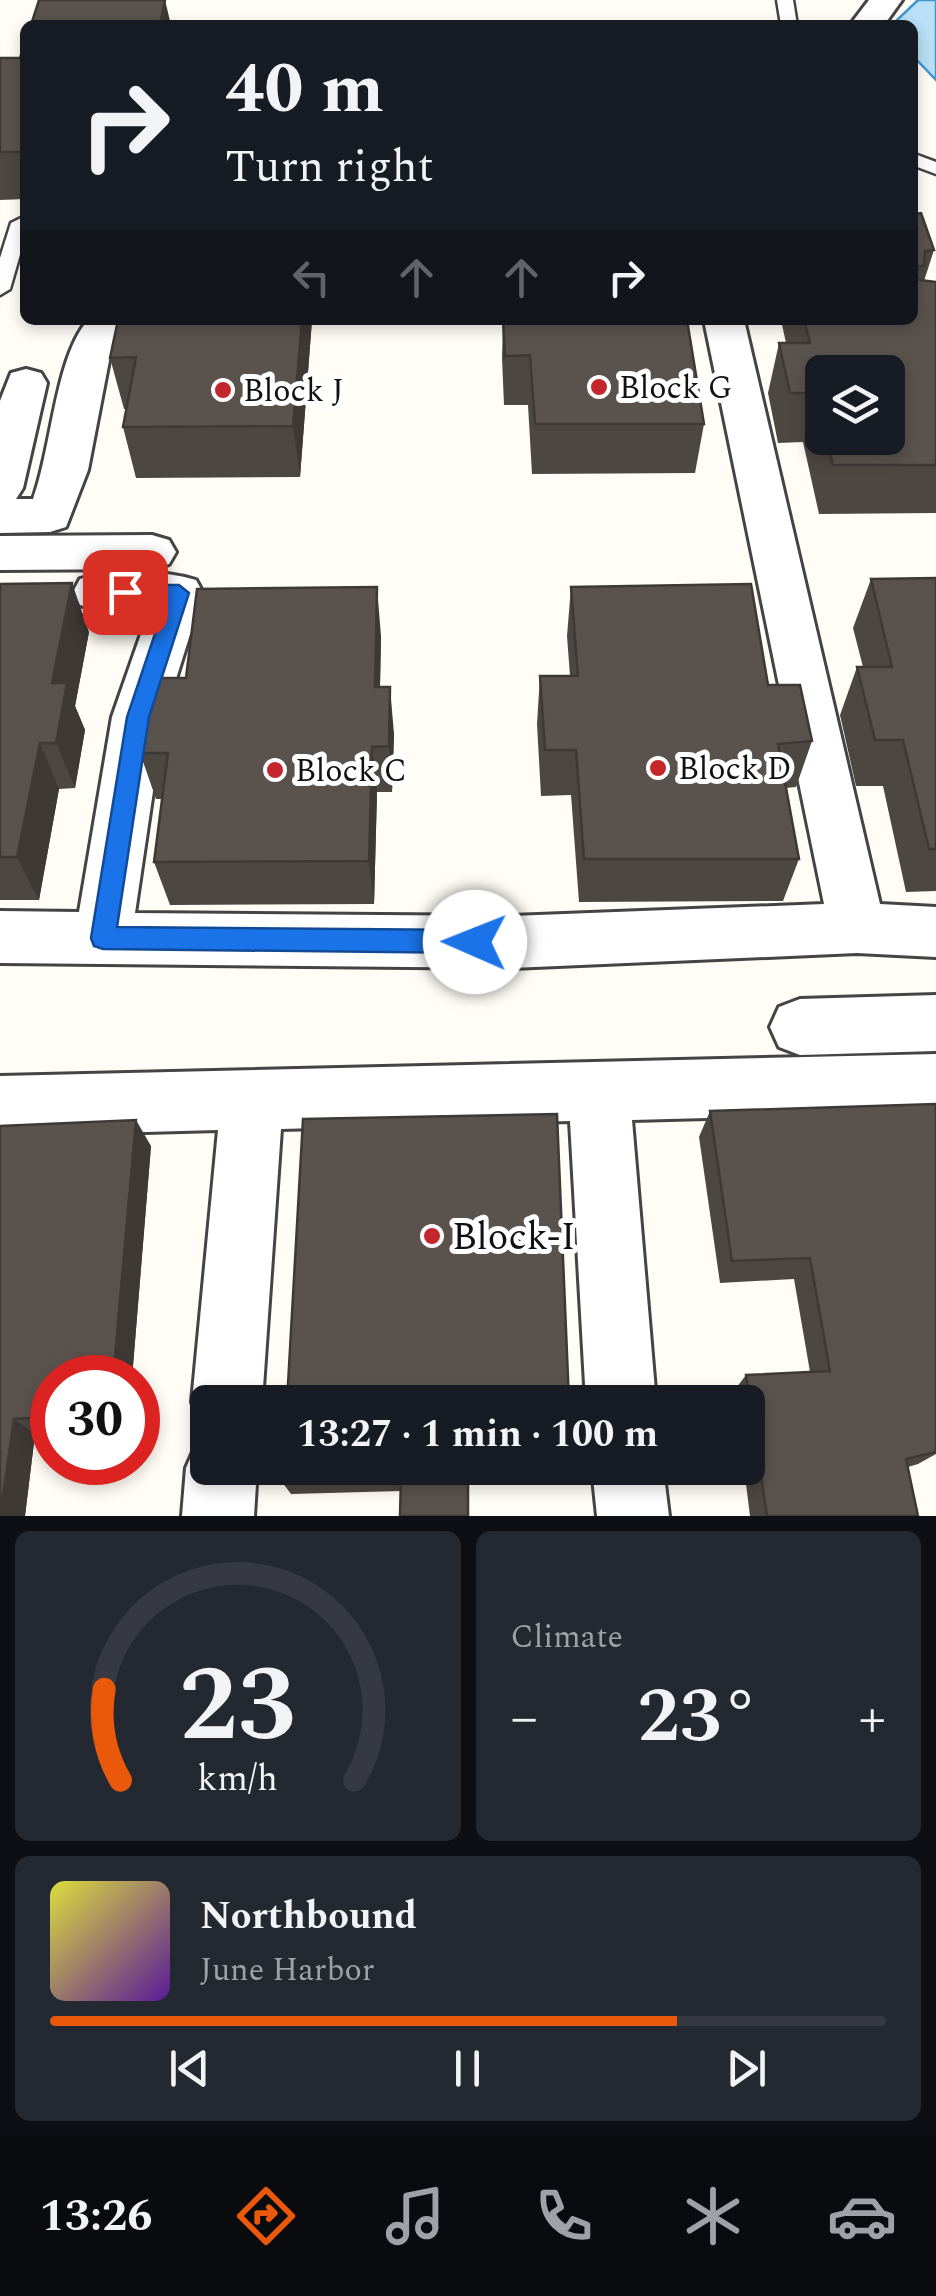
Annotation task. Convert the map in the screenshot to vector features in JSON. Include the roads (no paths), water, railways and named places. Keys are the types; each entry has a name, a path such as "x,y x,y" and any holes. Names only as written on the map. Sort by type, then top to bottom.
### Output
{"street":[{"path":"870,20 886,0"},
{"path":"0,516 50,515 66,470 92,342 107,325"},
{"path":"725,325 856,928"},
{"path":"0,488 26,383"},
{"path":"0,554 152,552"},
{"path":"98,592 179,593 138,717 103,938"},
{"path":"0,937 512,942 856,928 936,932"},
{"path":"800,1027 936,1023"},
{"path":"0,1106 936,1082"},
{"path":"599,1091 620,1385"},
{"path":"229,1385 252,1102"},
{"path":"218,1516 221,1485"},
{"path":"629,1485 632,1516"}],"lane":[{"path":"0,291 20,223"}],"water":[{"path":"918,0 936,0 936,80 918,61 918,20 897,20"}],"place":[{"name":"Block G","path":"599,387"},
{"name":"Block J","path":"223,390"},
{"name":"Block D","path":"658,768"},
{"name":"Block C","path":"275,770"},
{"name":"Block-I","path":"432,1236"}]}
